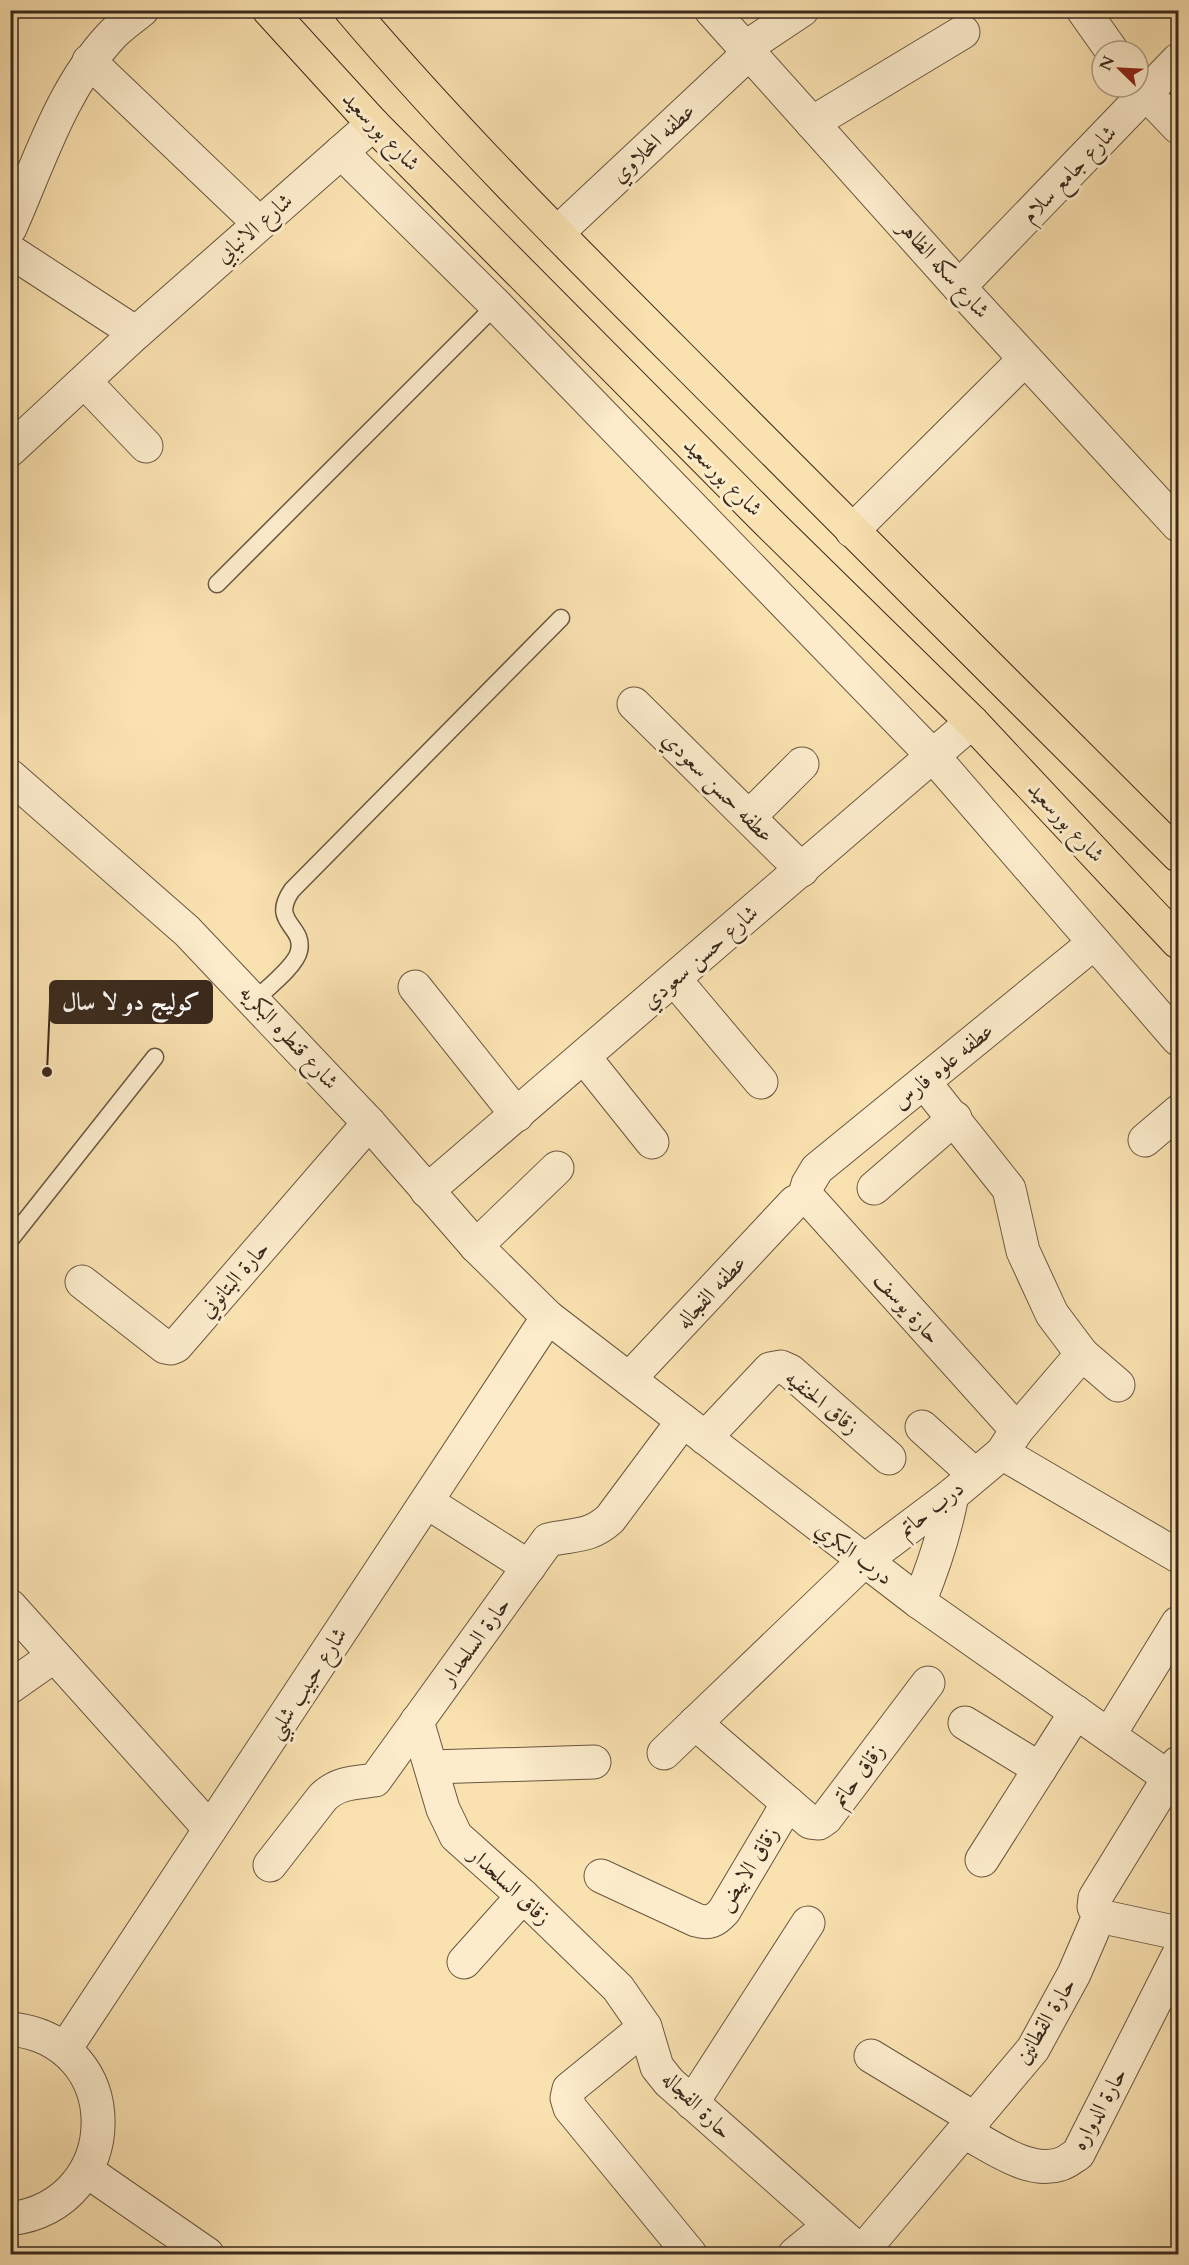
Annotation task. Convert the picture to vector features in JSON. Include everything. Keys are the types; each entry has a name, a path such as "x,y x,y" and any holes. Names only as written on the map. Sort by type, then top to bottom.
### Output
{"main road":[{"name":"شارع بورسعيد","path":"268,10 373,124 767,522 972,722 1179,942"},
{"path":"351,10 413,83 557,233 852,531 1179,855"}],"street":[{"path":"10,228 68,93 89,60 111,34 142,10"},
{"name":"شارع سكه الظاهر","path":"711,10 959,287 1177,521"},
{"name":"عطفه المحلاوي","path":"557,233 747,50 802,10"},
{"path":"1083,10 1104,39"},
{"path":"812,123 963,32"},
{"path":"89,60 259,223"},
{"name":"شارع جامع سلام","path":"1150,83 1179,60"},
{"path":"1150,97 1179,127"},
{"name":"شارع جامع سلام","path":"959,287 1133,99"},
{"name":"شارع الانبابي","path":"10,450 136,333 373,124"},
{"name":"شارع بورسعيد","path":"341,152 496,305 933,756 1179,1039"},
{"path":"10,251 136,333"},
{"path":"852,531 1025,359"},
{"path":"84,382 146,446"},
{"name":"عطفه حسن سعودي","path":"634,704 802,870"},
{"name":"شارع حسن سعودي","path":"427,1191 675,980 972,722"},
{"path":"749,817 802,764"},
{"name":"شارع قنطره البكريه","path":"10,776 187,931 369,1122 476,1246 548,1317"},
{"name":"عطفه علوه فارس","path":"799,1201 817,1169 1094,943"},
{"path":"675,980 761,1082"},
{"path":"415,987 517,1115"},
{"path":"585,1057 652,1142"},
{"path":"924,1082 955,1118 1009,1189 1023,1251 1033,1278 1052,1314 1082,1354 1118,1385"},
{"path":"1144,1140 1179,1112"},
{"path":"874,1188 955,1118"},
{"name":"حارة البتانوني","path":"81,1282 165,1347 176,1346 369,1122"},
{"path":"476,1246 557,1168"},
{"name":"عطفه الفجاله","path":"629,1379 799,1201"},
{"name":"حارة يوسف","path":"799,1201 812,1202 1010,1442 1179,1556"},
{"name":"درب البكري","path":"548,1317 919,1602 1109,1735 1175,1775"},
{"name":"شارع حبيب شلبي","path":"65,2049 548,1317"},
{"name":"درب حاتم","path":"664,1753 864,1561 964,1485 1010,1442 1082,1354"},
{"name":"زقاق الحنفيه","path":"694,1430 770,1369 781,1367 790,1371 889,1458"},
{"path":"919,1602 964,1485 922,1427"},
{"name":"حارة السلحدار","path":"270,1865 322,1797 333,1788 345,1783 375,1780 548,1540 588,1534 600,1528 694,1430"},
{"path":"426,1502 529,1567"},
{"path":"10,1606 210,1829"},
{"path":"1109,1735 1179,1623"},
{"path":"10,1687 54,1656"},
{"name":"زقاق حاتم","path":"695,1723 810,1822 819,1823 826,1818 928,1683"},
{"path":"982,1860 1076,1712"},
{"name":"زقاق السلحدار","path":"417,1721 443,1809 456,1836 523,1896 618,1988 645,2027"},
{"path":"965,1723 1040,1769"},
{"path":"432,1767 594,1762"},
{"name":"حارة القطانين","path":"862,2254 1033,2049 1074,1974 1099,1917 1094,1907 1095,1898 1175,1775"},
{"name":"زقاق الابيض","path":"601,1876 696,1920 706,1923 715,1921 724,1911 788,1803"},
{"path":"464,1962 523,1896"},
{"path":"1099,1917 1179,1933"},
{"path":"692,2103 808,1923"},
{"name":"حارة الدواره","path":"970,2125 1025,2163 1044,2166 1061,2164 1078,2154 1179,1956"},
{"path":"645,2027 569,2089 567,2098 570,2108 690,2254"},
{"name":"حارة الفجاله","path":"645,2027 657,2067 669,2082 862,2254"},
{"path":"10,2029 25,2030 46,2037 65,2049 83,2069 95,2093 100,2119 97,2146 87,2171 68,2195 42,2211 10,2218"},
{"path":"871,2056 970,2125"},
{"path":"87,2171 207,2254"},
{"path":"795,2254 829,2226"}],"lane":[{"path":"217,584 496,305"},
{"path":"255,1000 292,963 299,951 298,937 284,914 284,901 291,890 561,618"},
{"path":"10,1240 155,1057"}],"place":[{"name":"كوليج دو لا سال","path":"47,1072"}]}
